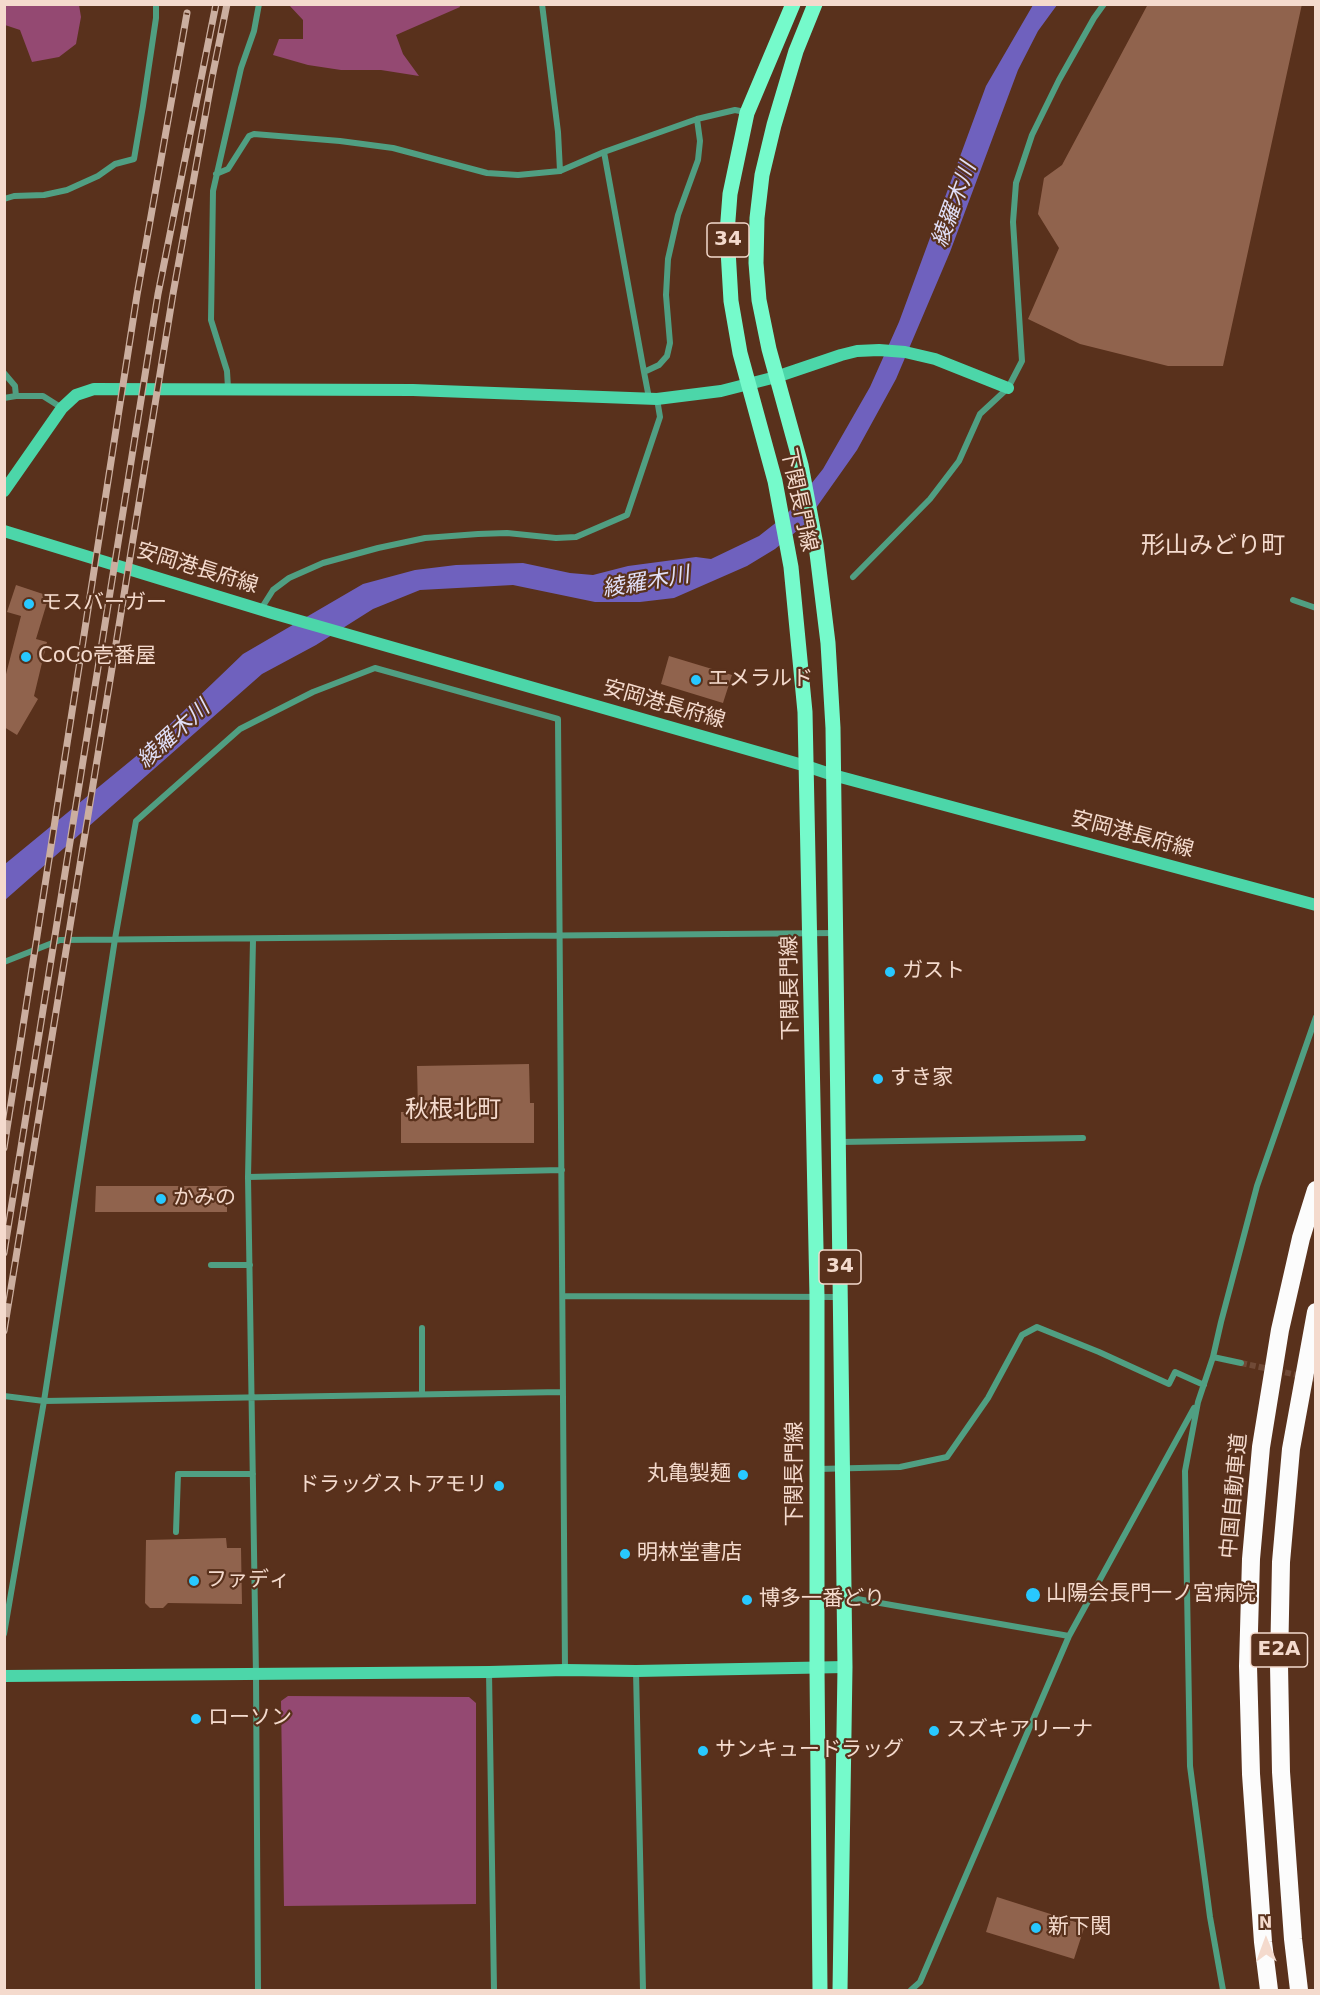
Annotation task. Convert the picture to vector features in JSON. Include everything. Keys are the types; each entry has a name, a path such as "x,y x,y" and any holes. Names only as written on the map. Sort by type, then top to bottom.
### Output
{"highway":[{"name":"中国自動車道","path":"1269,1990 1263,1942 1251,1774 1248,1666 1251,1559 1261,1447 1280,1330 1301,1238 1316,1190"},
{"name":"E2A","path":"1299,1990 1281,1772 1278,1665 1281,1562 1291,1449 1316,1312"}],"main road":[{"name":"下関長門線","path":"793,4 747,113 730,194 728,233 731,301 748,384 775,481 791,567 805,712 817,1297 820,1990"},
{"name":"下関長門線","path":"815,4 796,51 774,124 762,175 757,218 756,263 759,300 776,377 801,465 816,545 828,643 833,728 844,1596 840,1990"}],"street":[{"path":"4,199 67,190 98,176 115,164 134,159 147,84 156,4"},
{"path":"228,388 227,371 211,320 213,191 240,68 254,31 259,4"},
{"path":"542,4 558,132 560,171"},
{"path":"853,577 930,499 959,461 980,414 1008,388 1022,361 1013,222 1016,183 1032,135 1059,80 1104,4"},
{"path":"216,174 228,169 249,136 254,134 393,148 487,173 518,175 560,171 604,152 697,119 735,110 747,113"},
{"path":"644,372 659,365 667,356 670,343 666,295 668,259 678,215 698,160 700,141 697,119"},
{"path":"267,611 273,590 289,578 323,563 378,548 425,538 478,534 507,533 556,538 576,537 627,515 660,417 644,372 604,152"},
{"path":"4,491 62,408 76,395 94,389 413,390 653,399 721,391 776,377 841,354 857,351 905,352 935,359 1008,388"},
{"path":"4,373 15,386 16,396"},
{"path":"4,398 43,396 62,408"},
{"name":"安岡港長府線","path":"4,531 267,611 833,775 1316,905"},
{"path":"1293,600 1316,608"},
{"path":"4,1634 44,1401 115,939 136,821 240,729 313,692 375,668 558,719 566,1670"},
{"path":"4,962 60,940 837,933"},
{"path":"253,940 248,1177 256,1675 258,1990"},
{"path":"1223,1990 1210,1917 1190,1766 1185,1471 1198,1402 1213,1357 1257,1186 1316,1017"},
{"path":"840,1142 1083,1138"},
{"path":"248,1177 562,1170"},
{"path":"211,1265 250,1265"},
{"path":"564,1296 840,1297"},
{"path":"817,1469 900,1467 947,1457 988,1398 1022,1335 1036,1327 1099,1352 1169,1384 1175,1372 1204,1384"},
{"path":"422,1328 422,1394"},
{"path":"1213,1357 1241,1363"},
{"path":"4,1396 44,1401 562,1392"},
{"path":"911,1990 920,1982 1069,1636 1198,1402"},
{"path":"176,1532 178,1474 253,1474"},
{"path":"817,1592 1069,1636"},
{"path":"4,1676 844,1667"},
{"path":"636,1671 643,1990"},
{"path":"489,1672 494,1990"}],"shaded area":[{"path":"459,4 460,7 396,35 403,54 419,76 381,70 341,70 308,65 273,55 279,39 303,39 303,20 289,5"},
{"path":"4,5 79,5 81,17 76,44 59,57 32,62 20,30 5,25"},
{"path":"288,1696 469,1697 476,1703 476,1904 284,1906 281,1701"}],"water":[{"name":"綾羅木川","path":"1033,5 1057,5 1038,31 1018,70 950,252 896,379 857,450 804,525 775,549 747,566 674,598 640,602 595,602 513,585 420,590 373,609 316,645 262,674 5,900 5,864 140,753 243,654 363,584 415,570 456,565 523,563 570,573 593,575 628,566 696,557 711,559 759,536 787,514 823,469 870,387 899,322 986,86"}],"building":[{"path":"1148,4 1302,4 1223,366 1168,366 1080,344 1028,319 1059,248 1038,214 1044,178 1062,165"},
{"path":"16,585 49,596 36,639 47,642 34,696 38,699 17,735 4,727 4,682 21,616 7,612"},
{"name":"エメラルド","path":"669,656 732,675 723,703 661,684"},
{"path":"529,1064 530,1103 534,1103 534,1143 401,1143 401,1112 418,1112 417,1066"},
{"name":"かみの","path":"96,1186 227,1186 227,1212 95,1212"},
{"name":"ファディ","path":"226,1538 227,1548 241,1548 242,1604 168,1603 163,1608 150,1608 145,1603 146,1540"},
{"name":"新下関","path":"997,1897 1085,1925 1074,1959 986,1932"}],"tunnel":[{"path":"1241,1363 1316,1379"}],"railway":[{"path":"4,1253 158,294 216,4"},
{"path":"4,1331 173,294 227,4"},
{"path":"4,1148 137,295 187,13"}],"place":[{"name":"モスバーガー","path":"29,604"},
{"name":"CoCo壱番屋","path":"26,657"},
{"name":"エメラルド","path":"696,680"},
{"name":"ガスト","path":"890,972"},
{"name":"すき家","path":"878,1079"},
{"name":"かみの","path":"161,1199"},
{"name":"丸亀製麺","path":"743,1475"},
{"name":"ドラッグストアモリ","path":"499,1486"},
{"name":"明林堂書店","path":"625,1554"},
{"name":"ファディ","path":"194,1581"},
{"name":"山陽会長門一ノ宮病院","path":"1033,1595"},
{"name":"博多一番どり","path":"747,1600"},
{"name":"ローソン","path":"196,1719"},
{"name":"スズキアリーナ","path":"934,1731"},
{"name":"サンキュードラッグ","path":"703,1751"},
{"name":"新下関","path":"1036,1928"}],"district":[{"name":"形山みどり町","path":"1213,547"},
{"name":"秋根北町","path":"453,1111"}]}
